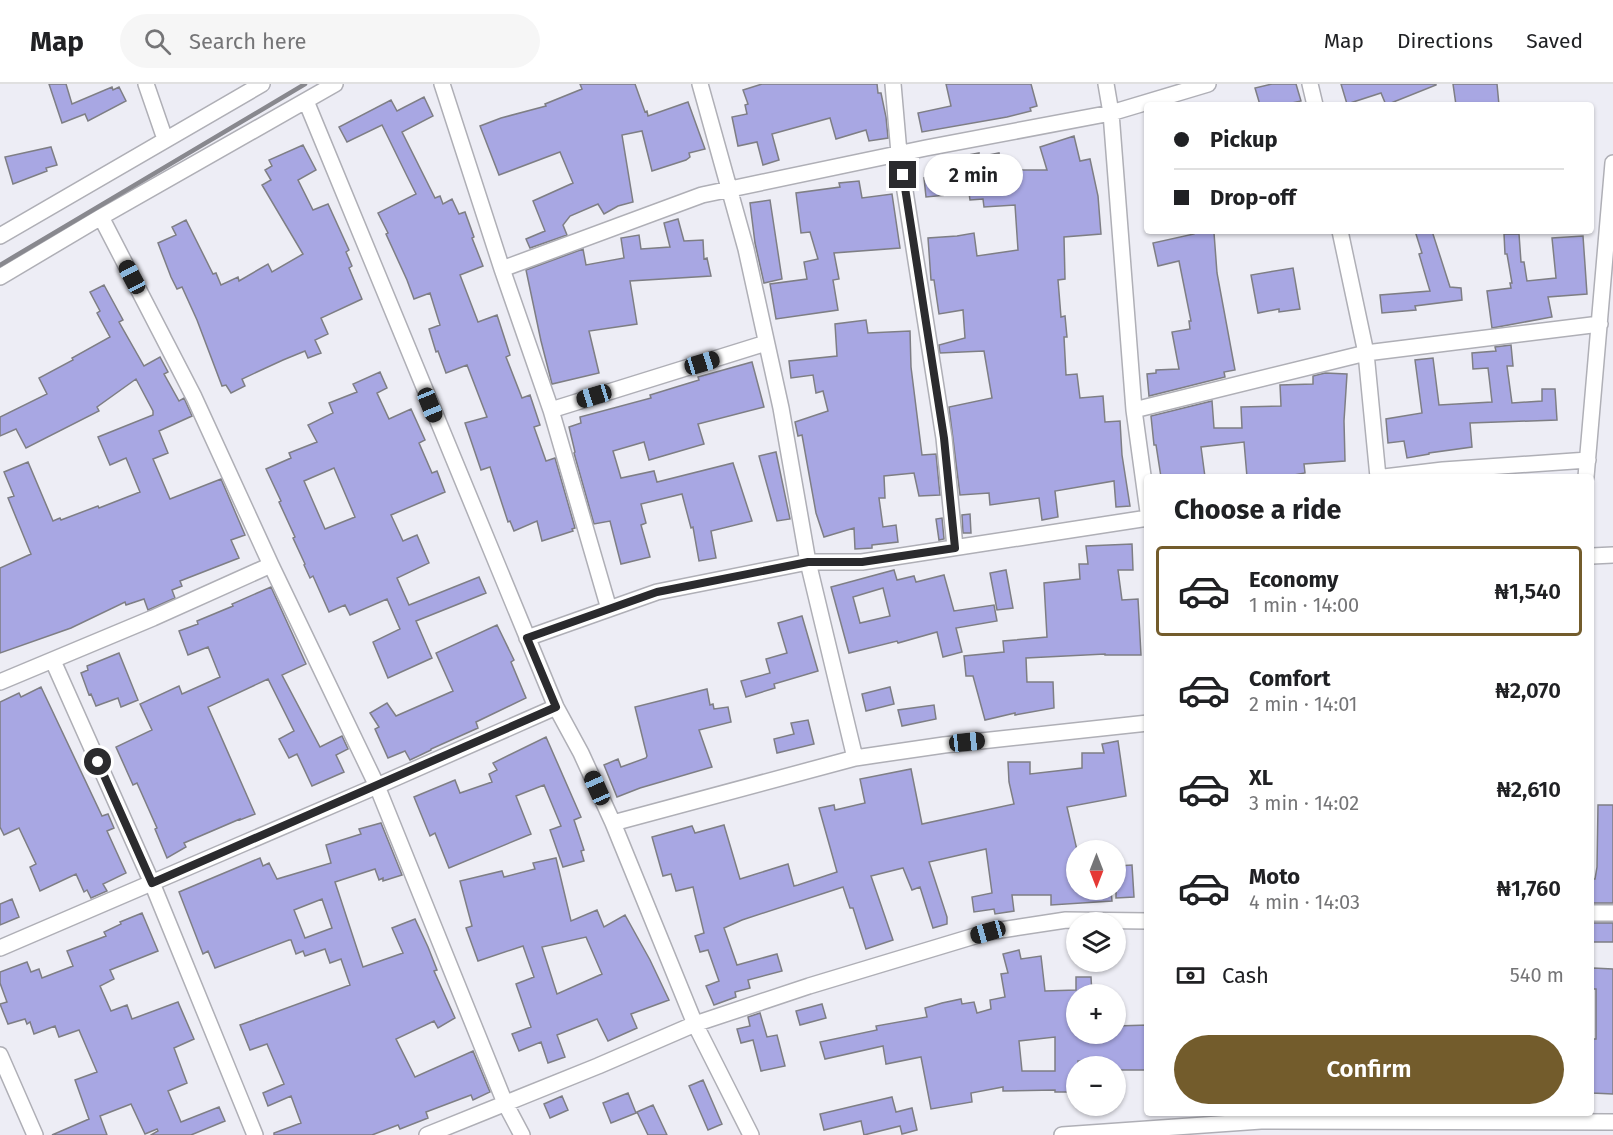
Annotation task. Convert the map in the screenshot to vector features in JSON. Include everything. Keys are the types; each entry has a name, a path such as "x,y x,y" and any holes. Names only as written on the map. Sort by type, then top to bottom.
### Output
{"street":[{"path":"146,84 165,139"},
{"path":"0,236 262,84"},
{"path":"0,277 335,84"},
{"path":"442,84 551,410 609,609"},
{"path":"700,84 746,249 781,408 808,562 855,758"},
{"path":"893,84 899,153 944,438 955,548"},
{"path":"1106,84 1111,113 1134,410 1144,483"},
{"path":"1148,102 1208,84"},
{"path":"1310,84 1313,102"},
{"path":"306,101 556,707 581,753 613,823 695,1024 751,1135"},
{"path":"502,269 702,195 729,188 1111,113 1144,103"},
{"path":"1586,474 1613,163"},
{"path":"101,217 194,397 271,565 377,786 505,1103 522,1135"},
{"path":"1341,234 1366,353 1378,474"},
{"path":"1134,410 1366,353 1599,324"},
{"path":"551,410 766,343"},
{"path":"1409,474 1588,460"},
{"path":"527,638 657,592 808,562 862,562 1144,519"},
{"path":"1594,556 1613,555"},
{"path":"0,682 271,565"},
{"path":"53,661 152,883 255,1135"},
{"path":"0,948 556,707"},
{"path":"613,823 855,758 944,745 1144,723"},
{"path":"1594,913 1613,913"},
{"path":"427,1135 695,1024 809,986 988,932 1066,920 1144,921"},
{"path":"0,1055 34,1135"},
{"path":"1062,1135 1260,1120 1552,1124 1613,1122"}],"building":[{"path":"49,84 66,84 72,104 112,87 113,90 119,87 126,101 88,121 85,114 62,123"},
{"path":"580,84 635,84 648,116 688,102 705,149 689,153 690,157 686,160 652,171 642,131 622,135 633,202 618,206 604,214 598,204 570,216 563,225 567,235 530,248 526,239 545,231 533,201 573,183 560,152 499,175 480,126 546,106 545,104 582,89"},
{"path":"762,84 877,84 886,117 888,138 869,141 866,130 836,139 830,118 772,134 779,160 763,165 757,142 738,146 732,117 747,114 745,105 748,104 743,90"},
{"path":"946,84 1031,84 1037,106 1030,108 1031,111 1007,117 922,132 918,113 951,106"},
{"path":"1272,84 1296,84 1301,101 1259,102 1255,88"},
{"path":"1341,84 1436,84 1394,102 1385,102 1381,93 1346,102"},
{"path":"1453,84 1497,84 1499,102 1456,102"},
{"path":"424,97 433,116 402,132 435,198 440,196 443,204 452,199 459,214 465,212 483,266 460,275 478,322 497,315 510,355 506,357 522,398 530,395 540,425 534,427 546,461 555,458 575,528 572,529 573,531 542,541 537,521 514,531 510,521 508,522 490,467 481,470 465,423 487,417 467,365 446,373 429,329 440,325 430,293 414,299 378,213 416,194 382,125 347,142 339,127 391,100 397,111"},
{"path":"1074,136 1080,161 1090,159 1098,196 1101,234 1064,237 1065,279 1058,280 1061,317 1065,316 1067,337 1064,337 1066,375 1077,374 1080,398 1103,396 1105,422 1120,421 1122,455 1130,506 1116,507 1114,481 1055,491 1058,517 1042,520 1039,498 990,505 989,493 960,495 949,407 992,398 984,351 940,353 939,345 965,338 963,310 939,314 934,280 931,280 928,238 974,233 977,256 1018,250 1015,205 984,207 983,199 970,200 969,193 926,197 924,178 944,176 942,160 979,153 979,157 999,153 1002,170 1047,170 1040,147"},
{"path":"303,145 316,170 298,180 313,210 328,204 349,250 346,252 352,266 349,268 362,299 321,318 328,334 315,340 321,353 308,358 305,351 283,360 242,379 245,386 231,393 226,385 222,386 197,320 182,287 177,289 158,243 176,235 172,227 186,220 213,274 216,273 221,285 238,277 239,281 268,264 272,272 303,254 262,185 271,180 265,170 272,166 269,160"},
{"path":"51,147 57,165 13,184 5,157"},
{"path":"859,181 862,198 892,194 900,248 834,253 839,279 833,280 838,310 776,319 770,284 807,279 804,262 818,259 810,232 801,233 796,193 840,187 839,183"},
{"path":"770,200 782,279 764,283 755,243 750,203"},
{"path":"678,219 684,241 703,240 704,259 707,258 711,276 630,281 637,324 589,331 599,373 552,384 526,270 583,249 586,265 624,258 621,238 639,235 641,249 670,247 664,223"},
{"path":"1194,234 1214,234 1217,273 1235,370 1224,372 1225,377 1149,396 1147,374 1156,373 1156,370 1179,369 1172,332 1190,329 1189,321 1191,321 1179,261 1158,266 1153,243"},
{"path":"1416,234 1433,234 1450,287 1461,288 1462,300 1415,306 1416,310 1382,313 1380,295 1430,291 1419,254 1422,253"},
{"path":"1504,234 1519,234 1521,262 1524,262 1527,281 1556,278 1552,238 1583,236 1587,294 1548,297 1552,317 1492,328 1487,291 1511,288 1510,283 1512,283 1507,254 1505,254"},
{"path":"1293,268 1300,309 1279,312 1279,309 1258,313 1251,275"},
{"path":"104,285 123,320 119,322 144,366 160,357 168,372 164,374 179,401 184,398 192,416 159,431 168,453 153,459 170,499 221,479 245,535 231,540 239,558 180,581 182,586 172,590 175,598 148,610 144,599 126,605 125,602 71,628 0,653 0,568 31,554 8,498 14,496 4,472 28,462 53,521 98,506 99,508 140,492 126,458 110,465 98,437 153,415 136,379 97,407 99,411 26,448 16,429 0,436 0,417 47,394 39,378 110,337 97,313 100,311 90,292"},
{"path":"866,320 868,333 910,331 911,367 922,455 936,454 940,495 919,496 914,473 884,476 885,498 879,498 883,527 896,525 898,542 855,549 854,528 824,537 816,513 802,435 798,436 795,422 828,411 823,391 816,393 813,375 791,378 789,361 837,356 835,324"},
{"path":"1511,345 1513,366 1507,366 1512,403 1542,401 1542,389 1555,389 1557,420 1470,423 1472,447 1407,458 1404,441 1388,443 1386,419 1422,413 1415,360 1433,358 1439,405 1492,402 1488,368 1473,369 1472,353 1496,351 1495,347"},
{"path":"752,362 764,407 698,424 704,444 649,460 644,442 613,451 621,478 654,471 657,482 733,463 752,521 711,531 716,558 699,561 693,527 691,528 682,494 641,504 646,523 641,525 650,557 621,564 610,521 594,524 569,427 581,423 580,417 651,398 650,395 699,380 698,377"},
{"path":"380,372 387,388 377,393 389,419 411,409 425,440 419,443 432,473 437,471 445,492 391,515 403,541 417,535 429,563 397,578 409,605 479,577 486,593 416,621 432,658 388,678 373,642 400,629 387,599 350,615 345,605 329,612 313,576 310,578 304,565 293,538 295,537 279,502 281,501 266,469 291,458 289,453 317,442 308,425 333,413 329,403 357,392 353,384","holes":["334,468 355,517 325,529 304,481"]},
{"path":"1325,373 1347,374 1344,421 1345,461 1304,464 1305,473 1300,474 1247,474 1244,442 1201,447 1205,474 1161,474 1151,416 1212,401 1214,428 1242,428 1241,407 1281,406 1280,385 1313,384 1313,376"},
{"path":"776,452 790,519 777,521 759,456"},
{"path":"970,514 971,533 963,533 962,515"},
{"path":"942,518 944,539 939,540 936,519"},
{"path":"1132,544 1133,570 1118,570 1122,600 1138,599 1141,655 1105,654 1026,658 1027,682 1053,682 1054,708 985,720 973,676 966,676 964,656 1004,652 1003,641 1047,637 1044,583 1080,579 1079,564 1088,564 1086,546"},
{"path":"894,570 897,580 914,576 916,582 944,575 954,611 994,605 997,621 956,628 962,652 943,657 937,632 849,653 831,587","holes":["883,588 890,616 860,623 853,597"]},
{"path":"1006,570 1013,608 997,610 990,573"},
{"path":"271,587 306,664 282,675 320,747 342,736 348,749 336,755 344,772 312,786 297,754 289,758 279,739 294,731 268,679 208,707 255,814 184,843 186,847 167,858 155,829 157,828 137,783 133,785 116,747 152,730 140,704 179,686 182,694 220,677 208,647 188,655 179,631 198,624 197,621"},
{"path":"802,616 818,671 774,684 775,688 746,697 741,681 770,673 766,659 787,653 778,623"},
{"path":"497,625 514,660 511,662 526,698 476,722 478,728 410,760 405,751 388,758 375,729 379,727 370,713 387,703 396,716 453,691 436,653"},
{"path":"119,653 138,700 121,707 118,698 96,706 91,694 89,695 81,673 88,670 87,666"},
{"path":"41,687 102,816 108,814 114,828 107,831 126,873 103,884 107,891 91,898 87,890 84,892 76,874 40,891 30,867 36,864 19,828 4,835 0,827 0,702 19,693 21,697"},
{"path":"890,687 894,704 866,711 862,694"},
{"path":"707,689 710,705 713,704 714,709 728,707 731,722 699,730 712,767 617,797 604,765 618,759 621,767 647,756 635,707"},
{"path":"934,705 936,719 902,726 898,710"},
{"path":"808,720 814,744 777,753 774,739 794,734 791,723"},
{"path":"546,737 581,817 574,820 584,850 581,851 584,861 563,867 550,830 561,826 544,785 516,796 531,834 449,868 435,833 430,836 414,797 455,780 460,793 492,782 489,774 497,770 493,763"},
{"path":"1118,741 1126,796 1067,807 1075,840 1066,840 1066,900 1112,901 1051,905 1051,895 1012,895 1014,911 995,914 994,909 974,912 972,897 992,893 986,849 929,862 947,917 947,924 933,928 920,887 912,890 903,868 871,876 893,940 866,949 853,908 850,908 843,887 742,920 724,928 737,965 777,954 782,971 748,980 750,988 735,992 736,997 714,1005 706,986 719,981 708,950 700,952 695,936 704,933 693,887 676,891 671,874 663,876 652,837 692,826 695,833 724,825 740,879 788,864 794,886 837,872 819,808 834,805 835,810 865,803 860,779 911,769 922,824 1014,804 1009,782 1008,762 1030,762 1030,774 1082,768 1082,753 1104,753 1102,744"},
{"path":"1598,805 1613,805 1613,903 1594,903 1594,879 1597,867"},
{"path":"381,823 402,875 383,881 383,878 379,880 375,869 335,882 363,967 403,953 392,928 415,919 437,970 434,971 455,1018 438,1028 434,1021 396,1039 415,1077 473,1051 490,1092 473,1100 471,1095 426,1112 428,1118 400,1129 398,1125 372,1135 274,1135 274,1133 301,1123 291,1096 268,1106 263,1093 284,1084 267,1044 250,1050 240,1025 350,985 341,959 330,963 325,949 305,956 303,951 296,954 289,940 215,968 208,951 203,954 179,892 260,858 263,866 269,863 277,879 331,863 326,845 361,834 359,829","holes":["322,899 332,928 305,938 294,910"]},
{"path":"556,858 571,921 597,910 604,927 625,915 669,1000 631,1014 637,1028 608,1041 597,1019 557,1035 565,1057 548,1063 541,1042 519,1051 512,1034 531,1027 516,984 534,977 523,946 478,961 466,928 472,926 460,881 502,871 504,877 535,869 533,863","holes":["586,937 602,974 557,994 542,947"]},
{"path":"1126,865 1132,865 1134,897 1126,897"},
{"path":"12,899 19,917 0,925 0,904"},
{"path":"142,913 158,951 110,970 114,979 100,986 111,1011 127,1005 132,1019 178,1002 194,1039 174,1048 187,1083 168,1091 181,1122 219,1107 225,1121 191,1135 151,1135 158,1131 157,1129 145,1134 131,1104 100,1116 107,1135 52,1135 89,1119 75,1080 97,1072 79,1030 59,1037 55,1026 34,1034 30,1022 27,1024 25,1019 8,1024 0,1004 7,1002 0,983 0,972 27,962 31,972 39,969 42,978 73,966 67,951 106,936 104,932"},
{"path":"1594,923 1613,923 1613,942 1594,942"},
{"path":"1019,950 1021,959 1041,956 1045,991 1066,990 1066,1044 1126,1044 1126,1026 1144,1025 1144,1070 1126,1070 1126,1056 1066,1056 1066,1092 1055,1092 1055,1090 1003,1091 1003,1087 971,1093 972,1102 931,1109 921,1057 886,1064 883,1046 825,1059 820,1042 877,1030 876,1026 927,1017 925,1008 961,999 962,1004 974,1002 977,1013 991,1009 990,1000 1005,997 1001,974 1008,973 1003,954","holes":["1055,1037 1055,1071 1022,1071 1019,1041"]},
{"path":"1594,968 1613,969 1613,1094 1594,1093 1596,989 1594,989"},
{"path":"1076,977 1091,977 1091,984 1076,984"},
{"path":"822,1004 826,1018 800,1025 796,1011"},
{"path":"760,1013 767,1037 777,1035 785,1066 761,1071 753,1040 741,1043 737,1029 750,1026 748,1017"},
{"path":"703,1080 722,1124 708,1130 689,1086"},
{"path":"628,1093 636,1113 611,1123 603,1103"},
{"path":"562,1096 568,1110 550,1118 544,1104"},
{"path":"892,1097 896,1112 912,1108 917,1130 902,1134 900,1126 864,1135 861,1121 824,1130 820,1114"},
{"path":"653,1105 667,1135 648,1135 637,1112"}],"railway":[{"path":"0,265 305,84"}],"route":[{"path":"98,762 152,883 556,707 527,638 657,592 808,562 862,562 955,548 944,438 903,175"}]}
